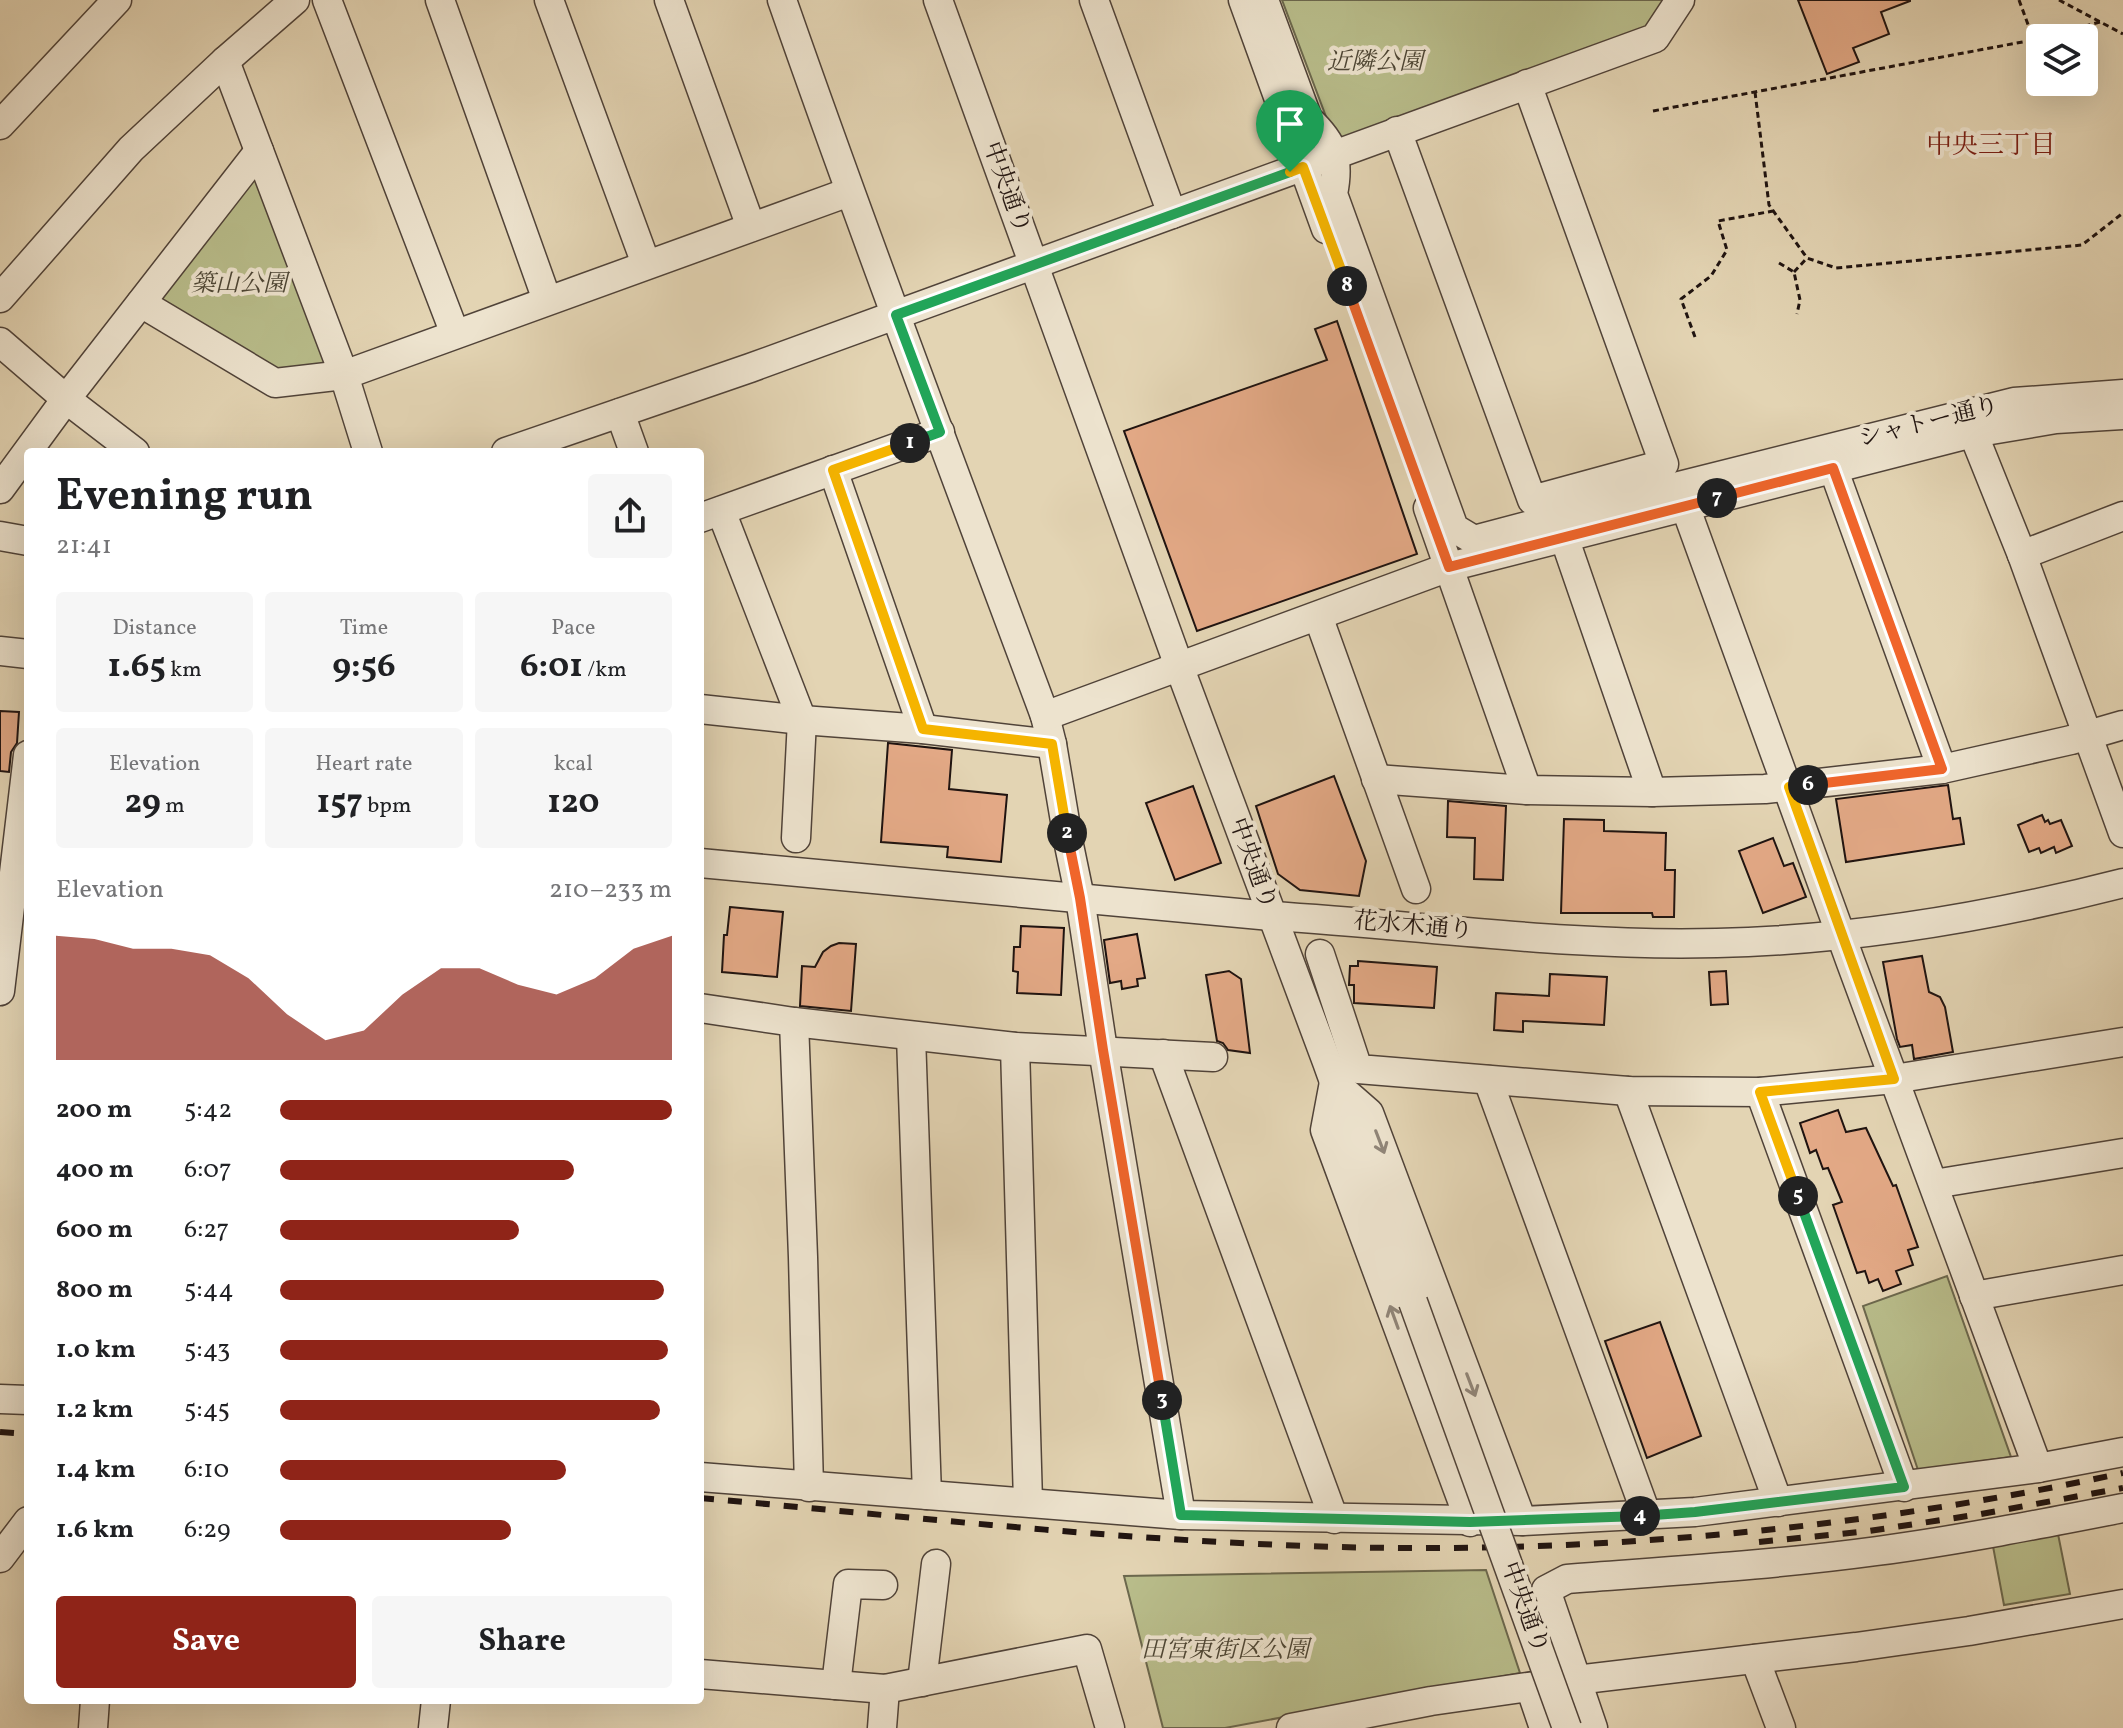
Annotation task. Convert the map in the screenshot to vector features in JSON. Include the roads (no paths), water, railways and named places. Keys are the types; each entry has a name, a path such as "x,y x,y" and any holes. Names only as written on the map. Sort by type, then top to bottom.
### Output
{"street":[{"path":"1,123 117,0"},
{"path":"0,298 131,149 295,0"},
{"path":"327,0 455,334"},
{"path":"440,0 547,300"},
{"path":"549,0 646,264"},
{"path":"669,0 751,227"},
{"path":"782,0 849,192 1045,716 1080,898 1181,1515"},
{"name":"中央通り","path":"938,0 1567,1728"},
{"path":"1094,0 1172,214"},
{"path":"1243,0 1527,790"},
{"path":"1264,0 1308,119 1322,132 1334,155"},
{"path":"518,448 896,315 1655,38 1680,0"},
{"path":"225,61 344,375 367,448"},
{"path":"1397,131 1532,500 1664,464 1527,84"},
{"path":"30,448 259,151"},
{"name":"シャトー通り","path":"1334,155 1337,173 1333,194 1454,528 1474,540 2014,402 2123,394"},
{"path":"141,303 275,383 344,375 849,192"},
{"path":"0,342 130,448"},
{"path":"620,413 633,448"},
{"path":"1045,716 1449,567 1973,433 2056,419 2123,415"},
{"path":"796,838 802,720 711,514 940,432"},
{"path":"1973,433 2022,555 2123,833"},
{"path":"0,489 24,456"},
{"path":"1833,468 1942,769"},
{"path":"833,470 923,729"},
{"path":"1685,506 2038,1468"},
{"path":"2022,555 2123,516"},
{"path":"0,536 24,540"},
{"path":"1564,537 1652,792"},
{"path":"1318,616 1416,889"},
{"path":"0,651 24,654"},
{"path":"704,709 1052,744"},
{"path":"1376,779 1527,790 1652,792 1789,787 1942,769 2123,725"},
{"path":"0,991 11,953 17,799 24,771"},
{"name":"花水木通り","path":"704,863 1271,916 1612,942 1717,943 1841,935 1944,922 2123,883"},
{"path":"1320,954 1358,1069 1628,1091 1760,1092 1894,1079 2123,1042"},
{"path":"704,1009 1015,1047 1213,1057"},
{"path":"794,1022 809,1487"},
{"path":"911,1036 927,1495"},
{"path":"1015,1047 1028,1502"},
{"path":"1163,1054 1334,1519"},
{"path":"1488,1080 1647,1516"},
{"path":"1334,1082 1369,1113 1522,1521"},
{"path":"1334,1082 1325,1130 1470,1522"},
{"path":"1628,1091 1778,1502"},
{"path":"1760,1092 1904,1487"},
{"path":"1934,1184 2123,1153"},
{"path":"1974,1296 2123,1270"},
{"path":"0,1399 24,1400"},
{"path":"704,1477 1181,1515 1470,1522 1647,1516 1778,1502 2038,1468 2123,1452"},
{"path":"1593,1728 1546,1590 1567,1579 1782,1562 1875,1551 1966,1538 2123,1508"},
{"path":"0,1558 24,1526"},
{"path":"922,1682 936,1564"},
{"path":"836,1685 848,1584 883,1585"},
{"path":"1291,1728 1431,1701 1969,1631 2123,1604"},
{"path":"704,1674 885,1689 1087,1649 1110,1728"},
{"path":"1755,1659 1781,1728"},
{"path":"1530,1687 1544,1728"},
{"path":"882,1728 885,1689"},
{"path":"93,1728 95,1704"},
{"path":"433,1728 436,1704"}],"railway":[{"path":"0,1432 24,1434"},
{"path":"704,1498 1233,1543 1410,1548 1513,1547 1718,1535 1821,1524 2024,1493 2123,1473"},
{"path":"1759,1542 1869,1531 2123,1488"}],"district":[{"name":"中央三丁目","path":"1991,146"}],"park label":[{"name":"近隣公園","path":"1375,63"},
{"name":"築山公園","path":"239,285"},
{"name":"田宮東街区公園","path":"1225,1651"}]}
